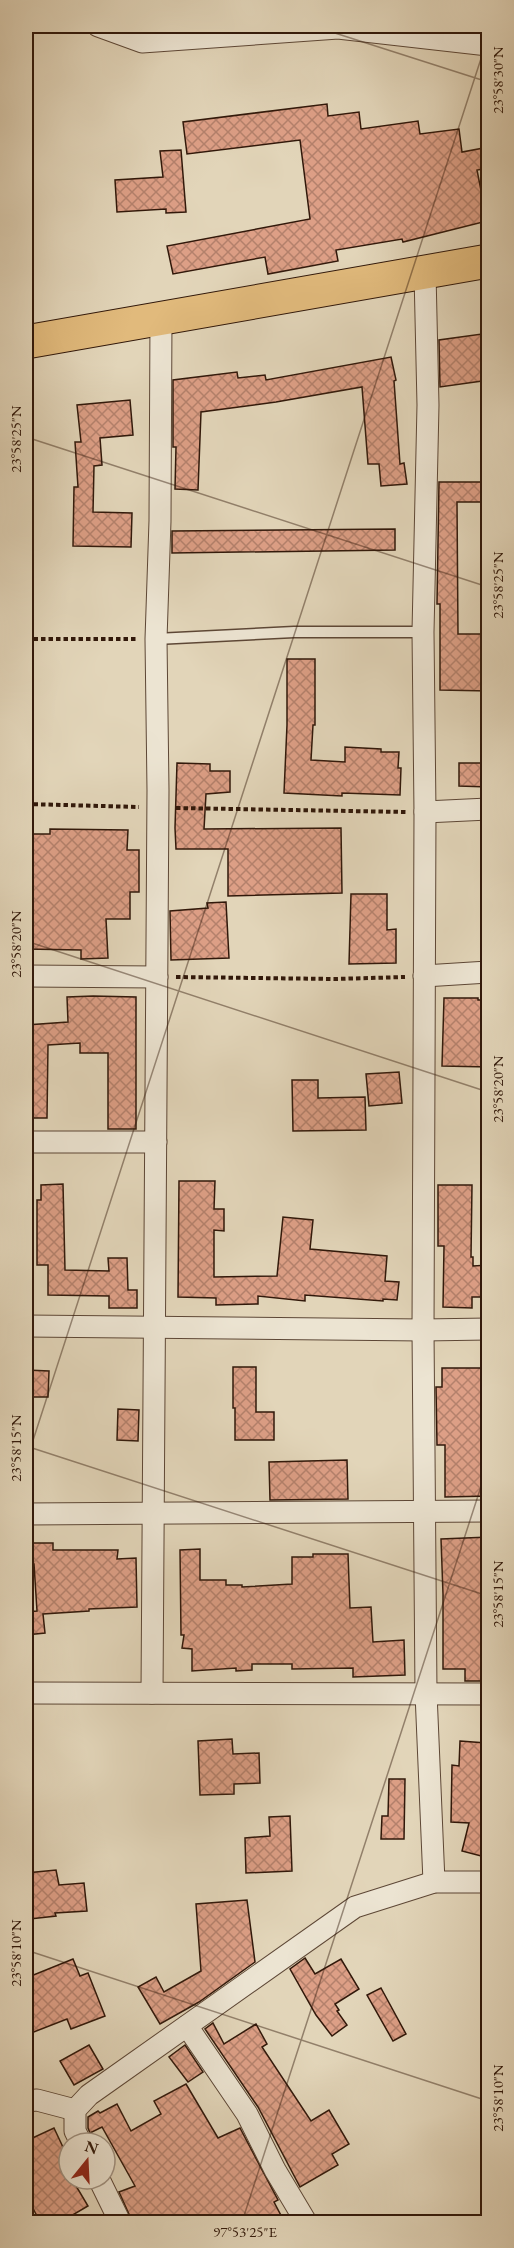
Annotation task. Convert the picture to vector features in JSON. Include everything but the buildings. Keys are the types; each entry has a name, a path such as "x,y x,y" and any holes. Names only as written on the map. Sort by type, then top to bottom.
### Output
{"highway":[{"path":"26,342 489,261"}],"street":[{"path":"98,26 142,42 338,28 489,45"},
{"path":"425,273 428,405 423,632 424,1512 426,1693 434,1882"},
{"path":"152,1693 158,808 156,639 160,521 161,318"},
{"path":"425,812 489,809"},
{"path":"424,976 489,972"},
{"path":"26,976 157,977"},
{"path":"26,1142 156,1142"},
{"path":"26,1326 489,1329"},
{"path":"26,1514 489,1511"},
{"path":"26,1693 489,1694"},
{"path":"75,2131 75,2110 89,2095 355,1908 434,1882 489,1882"},
{"path":"187,2026 246,2114 306,2223"},
{"path":"26,2101 37,2100 75,2110"},
{"path":"105,2191 120,2223"}],"lane":[{"path":"156,639 294,632 423,632"}],"path":[{"path":"26,639 156,639"},
{"path":"26,804 425,812"},
{"path":"157,977 424,976"}]}
